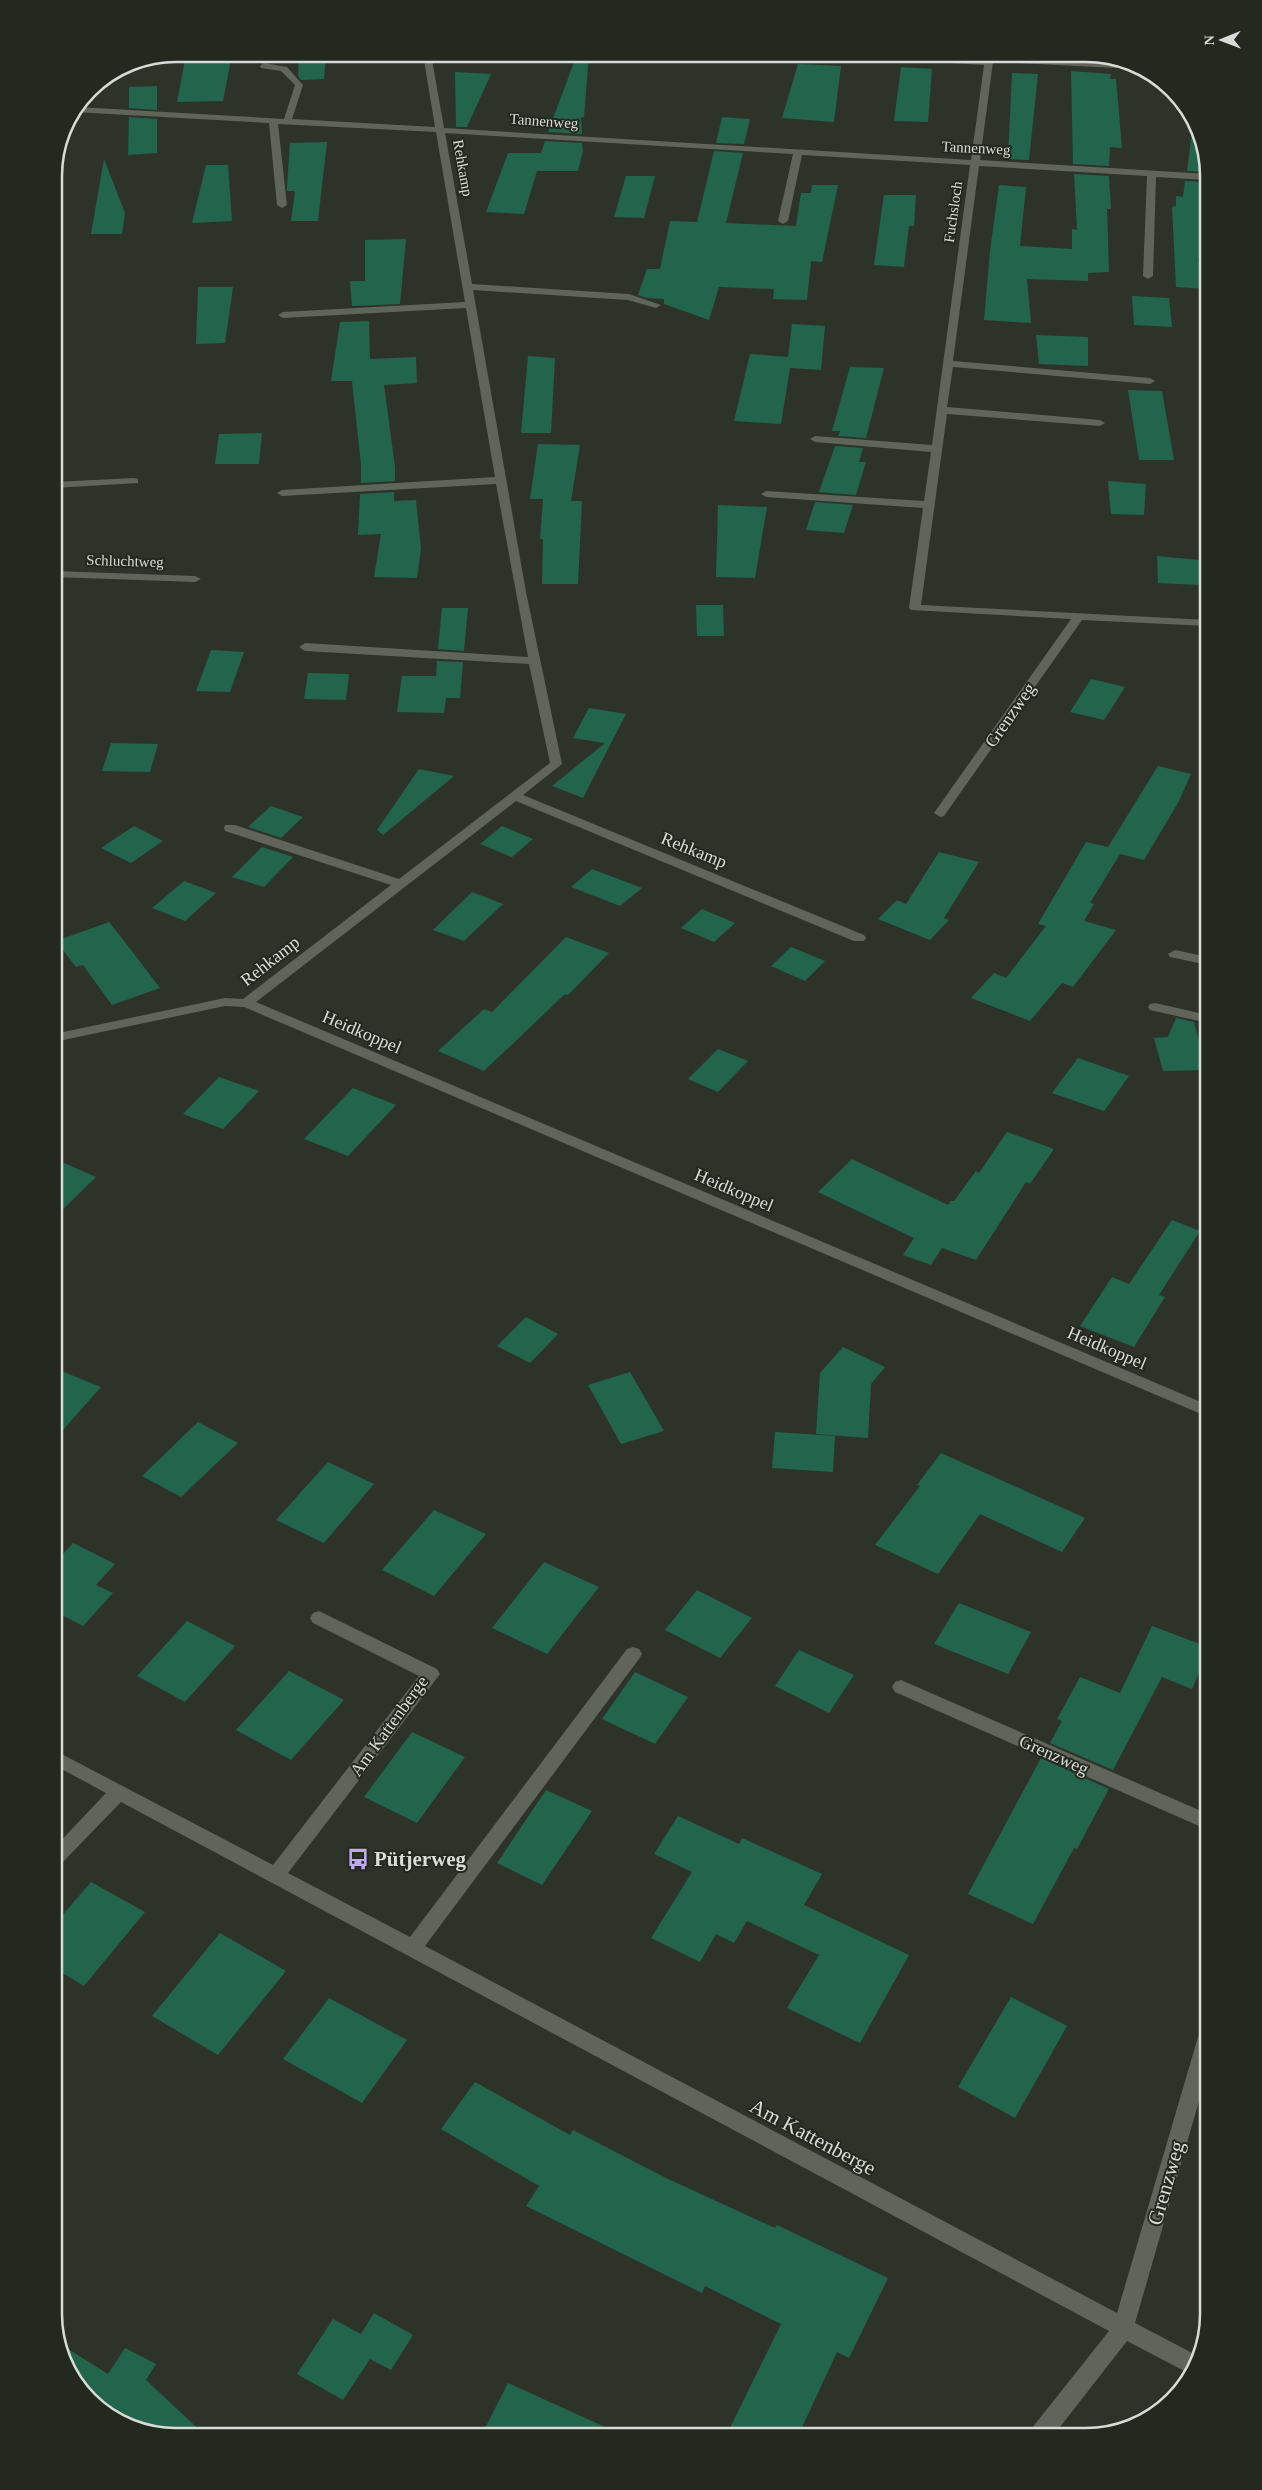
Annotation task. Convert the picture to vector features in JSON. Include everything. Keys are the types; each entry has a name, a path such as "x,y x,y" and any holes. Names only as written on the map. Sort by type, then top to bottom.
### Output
{"street":[{"name":"Rehkamp","path":"63,1036 225,1002 246,1003 556,764 501,480 428,62"},
{"name":"Fuchsloch","path":"989,63 915,608 1079,616"},
{"path":"1060,63 1111,66"},
{"path":"264,66 284,69 298,85 287,122"},
{"name":"Tannenweg","path":"84,110 1200,176"},
{"path":"273,121 282,205"},
{"path":"783,220 798,152"},
{"path":"1148,276 1152,173"},
{"path":"467,287 629,297 656,305"},
{"path":"283,315 470,305"},
{"path":"948,364 1150,381"},
{"path":"942,410 1100,423"},
{"path":"814,439 936,449"},
{"path":"282,493 501,480"},
{"path":"63,485 134,481"},
{"path":"766,494 928,505"},
{"name":"Schluchtweg","path":"63,574 195,579"},
{"path":"1079,616 1200,623"},
{"name":"Grenzweg","path":"940,813 1079,616"},
{"path":"305,647 535,661"},
{"name":"Rehkamp","path":"514,796 859,938"},
{"path":"230,828 401,884"},
{"path":"1175,954 1200,959"},
{"name":"Heidkoppel","path":"246,1003 1200,1408"},
{"path":"1155,1007 1200,1017"},
{"name":"Am Kattenberge","path":"275,1876 431,1674 319,1618"},
{"path":"412,1949 633,1654"},
{"name":"Grenzweg","path":"900,1687 1200,1818"},
{"name":"Am Kattenberge","path":"62,1761 1123,2330 1188,2363"},
{"path":"62,1851 119,1792"},
{"name":"Grenzweg","path":"1123,2330 1200,2065"},
{"path":"1046,2428 1123,2330"}],"building":[{"path":"185,62 230,62 223,101 177,102"},
{"path":"299,62 325,62 324,79 301,80 298,76"},
{"path":"574,62 588,62 584,117 581,117 582,134 548,132"},
{"path":"798,64 841,66 834,122 782,118"},
{"path":"901,67 932,69 928,122 894,121"},
{"path":"1071,71 1111,74 1110,79 1116,79 1122,148 1110,147 1109,166 1073,164"},
{"path":"455,72 491,74 467,127 456,127"},
{"path":"1012,73 1038,74 1029,160 1008,159"},
{"path":"157,86 157,110 129,108 129,87"},
{"path":"129,117 157,119 157,153 128,155"},
{"path":"722,117 750,119 744,144 716,143"},
{"path":"1192,135 1199,161 1200,172 1187,171"},
{"path":"545,141 582,143 583,151 578,171 537,171 524,214 486,212 508,153 541,153"},
{"path":"327,142 318,221 291,221 295,191 287,191 290,143"},
{"path":"714,151 743,153 726,223 796,226 801,193 811,193 812,185 838,185 822,262 811,261 807,300 773,299 774,289 719,287 709,320 664,304 664,299 647,298 638,295 647,269 660,269 670,221 697,222"},
{"path":"104,159 125,213 122,234 91,234"},
{"path":"206,165 228,165 232,221 192,223"},
{"path":"1074,174 1109,176 1111,209 1107,209 1109,272 1088,273 1088,281 1027,279 1031,323 984,320 990,251 999,185 1026,187 1020,246 1072,249 1072,229 1077,230"},
{"path":"626,176 655,176 644,218 614,217"},
{"path":"1185,181 1200,182 1200,259 1198,259 1200,266 1200,289 1176,287 1172,207 1176,206 1176,196 1183,197"},
{"path":"884,195 916,195 914,226 909,226 904,267 874,265"},
{"path":"406,239 400,304 352,306 350,281 365,281 365,240"},
{"path":"198,287 233,287 225,343 196,344"},
{"path":"1132,296 1169,298 1172,327 1134,325"},
{"path":"369,321 370,359 416,357 417,383 384,385 395,467 395,481 361,483 361,465 352,381 331,381 340,322"},
{"path":"792,324 825,326 821,370 790,368 781,424 734,421 750,354 788,357"},
{"path":"1036,335 1088,337 1088,366 1039,364"},
{"path":"528,356 555,358 551,433 521,433"},
{"path":"850,367 884,368 866,438 838,436 840,431 832,431"},
{"path":"1128,390 1162,391 1174,460 1139,460"},
{"path":"262,433 259,464 215,464 219,434"},
{"path":"538,444 580,445 571,501 582,501 578,584 542,584 543,539 540,539 543,499 530,499"},
{"path":"835,446 863,448 859,462 866,462 856,495 819,492"},
{"path":"1108,481 1146,484 1144,515 1111,514"},
{"path":"394,492 394,501 416,500 421,549 417,578 374,577 381,534 358,535 360,494"},
{"path":"815,502 853,505 844,533 806,530"},
{"path":"718,505 767,507 755,578 716,577"},
{"path":"1157,556 1199,560 1200,585 1158,583"},
{"path":"696,605 723,605 724,636 697,636"},
{"path":"442,608 468,608 464,651 438,649"},
{"path":"211,650 244,652 230,692 196,691"},
{"path":"437,661 463,662 460,698 446,698 444,713 397,712 402,676 436,676"},
{"path":"308,673 349,674 346,700 304,699"},
{"path":"1091,679 1125,687 1104,720 1070,712"},
{"path":"589,708 626,714 583,798 552,786 605,743 573,738"},
{"path":"111,743 158,744 150,772 102,771"},
{"path":"1158,766 1191,774 1179,801 1144,860 1120,854 1090,903 1094,904 1084,921 1116,930 1073,987 1062,983 1030,1021 971,998 994,973 1006,978 1046,926 1038,924 1086,842 1108,847"},
{"path":"419,769 454,776 383,835 377,830"},
{"path":"271,806 303,817 281,838 248,827"},
{"path":"134,826 163,841 131,863 101,848"},
{"path":"502,826 533,839 512,857 480,844"},
{"path":"262,847 293,857 264,887 232,877"},
{"path":"939,852 979,862 944,918 949,920 930,940 878,919 897,900 906,904"},
{"path":"592,869 642,888 620,906 571,887"},
{"path":"184,881 216,893 185,921 152,908"},
{"path":"472,892 503,904 464,941 433,930"},
{"path":"702,909 735,923 714,942 681,928"},
{"path":"109,922 160,988 112,1005 83,965 76,967 63,950 63,939"},
{"path":"566,937 609,953 568,995 565,994 484,1071 438,1051 484,1009 492,1012"},
{"path":"791,947 825,961 805,981 771,966"},
{"path":"1176,1018 1194,1022 1200,1044 1200,1070 1163,1071 1154,1038 1168,1037"},
{"path":"718,1049 748,1061 718,1092 688,1079"},
{"path":"1078,1058 1129,1076 1104,1111 1052,1093"},
{"path":"219,1077 259,1091 223,1129 183,1114"},
{"path":"353,1088 396,1105 348,1156 304,1139"},
{"path":"1007,1132 1054,1149 1030,1184 1026,1182 976,1260 942,1248 931,1265 903,1255 914,1238 818,1192 852,1159 948,1205 951,1201 954,1201 976,1171 979,1173"},
{"path":"64,1163 96,1177 63,1210"},
{"path":"1172,1220 1200,1231 1159,1295 1165,1297 1134,1347 1080,1326 1112,1277 1129,1284"},
{"path":"526,1317 558,1334 530,1363 497,1346"},
{"path":"843,1347 885,1367 871,1384 868,1438 816,1434 820,1373"},
{"path":"62,1371 101,1387 62,1431"},
{"path":"630,1372 664,1431 621,1444 588,1385"},
{"path":"198,1422 238,1443 181,1497 142,1476"},
{"path":"775,1432 835,1436 833,1472 772,1468"},
{"path":"941,1453 1085,1518 1062,1552 980,1514 938,1574 875,1545 920,1486 917,1485"},
{"path":"328,1462 374,1484 324,1543 276,1520"},
{"path":"434,1510 486,1534 434,1596 382,1570"},
{"path":"73,1543 115,1564 96,1585 113,1593 83,1626 62,1615 62,1555"},
{"path":"544,1562 599,1587 547,1654 492,1628"},
{"path":"697,1590 752,1618 720,1658 665,1630"},
{"path":"959,1603 1031,1632 1008,1674 934,1644"},
{"path":"187,1621 235,1646 185,1702 137,1676"},
{"path":"1152,1626 1200,1644 1200,1670 1192,1689 1162,1677 1113,1770 1050,1743 1062,1721 1057,1719 1080,1677 1120,1693"},
{"path":"799,1650 854,1675 829,1713 775,1686"},
{"path":"289,1671 344,1700 291,1760 236,1730"},
{"path":"635,1672 688,1697 655,1744 602,1719"},
{"path":"412,1732 465,1757 417,1823 364,1797"},
{"path":"1041,1758 1109,1789 1077,1849 1074,1848 1033,1924 968,1894"},
{"path":"546,1790 592,1811 542,1885 497,1863"},
{"path":"678,1816 739,1844 742,1838 822,1874 804,1905 909,1955 860,2043 787,2008 819,1955 747,1921 734,1943 716,1934 700,1962 651,1938 692,1872 654,1854"},
{"path":"91,1882 145,1912 84,1986 62,1973 62,1915"},
{"path":"220,1933 286,1971 218,2055 152,2016"},
{"path":"1011,1997 1067,2026 1015,2118 958,2087"},
{"path":"329,1998 407,2040 362,2103 283,2059"},
{"path":"475,2082 570,2135 573,2130 666,2178 775,2228 777,2225 888,2278 849,2358 837,2352 802,2428 730,2428 781,2324 705,2286 702,2293 526,2206 539,2186 441,2129"},
{"path":"374,2313 413,2335 391,2370 370,2359 343,2400 297,2374 333,2319 361,2334"},
{"path":"125,2348 156,2364 146,2380 196,2427 154,2425 126,2416 101,2399 91,2389 78,2371 68,2349 108,2374"},
{"path":"508,2383 606,2427 485,2427"}],"place":[{"name":"Pütjerweg","path":"358,1859"}]}
